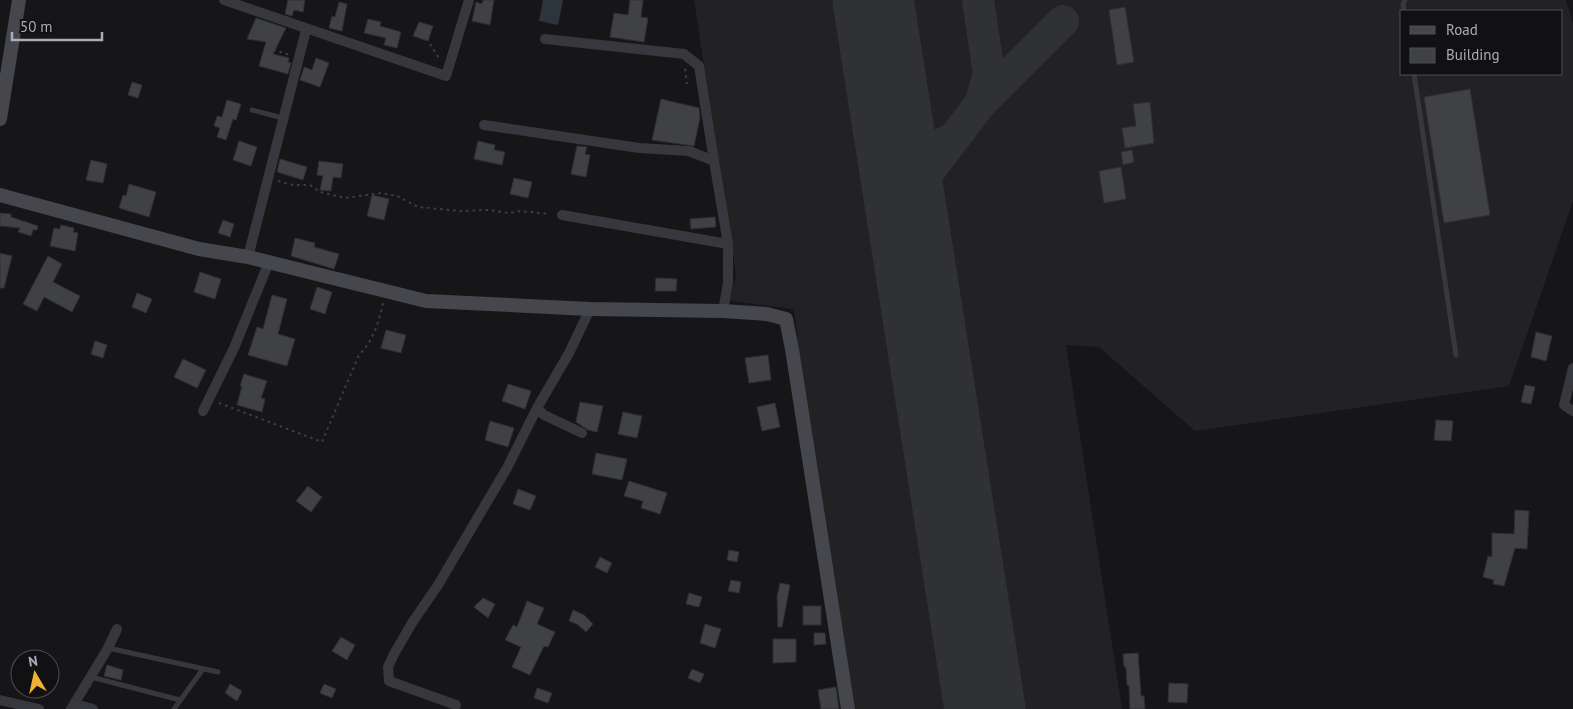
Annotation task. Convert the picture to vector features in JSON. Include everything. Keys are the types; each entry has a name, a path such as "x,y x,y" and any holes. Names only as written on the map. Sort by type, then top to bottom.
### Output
{"street":[{"path":"0,119 19,0"},
{"path":"224,0 306,30 446,76 469,0"},
{"path":"248,257 306,30"},
{"path":"545,39 684,54 699,66 728,244 728,283 723,311"},
{"path":"484,125 638,148 689,151 714,161"},
{"path":"0,195 199,249 248,257 426,301 590,310 723,311 767,314 786,319 796,368 848,709"},
{"path":"562,216 728,244"},
{"path":"203,411 234,348 269,262"},
{"path":"456,705 389,681 388,667 412,622 438,585 507,468 590,310"},
{"path":"1573,368 1564,404 1573,411"},
{"path":"537,408 544,415 582,433"},
{"path":"93,709 73,707 117,629"},
{"path":"0,700 39,709"}],"lane":[{"path":"1414,75 1456,355"},
{"path":"252,110 284,118"},
{"path":"108,648 218,672"},
{"path":"174,709 203,669"},
{"path":"91,677 180,700"}],"path":[{"path":"267,48 299,58"},
{"path":"268,178 293,185 310,185 320,192 345,198 381,193 398,196 418,207 460,211 488,210 509,213 520,211 562,216"},
{"path":"209,400 322,442 359,355 367,347 380,319 385,291"}],"shaded area":[{"path":"543,0 563,0 558,25 539,21"},
{"path":"694,0 1566,0 1573,23 1573,201 1509,386 1195,431 1099,347 1066,345 1122,709 855,709 809,427 794,309 730,301 736,275"}],"building":[{"path":"288,0 305,0 303,12 294,10 292,16 285,14"},
{"path":"483,0 494,0 490,25 472,21 476,2 482,4"},
{"path":"630,0 643,0 641,17 648,18 644,42 610,37 614,13 628,15"},
{"path":"339,2 347,4 342,31 329,28 332,16 335,17"},
{"path":"1125,7 1134,62 1117,65 1109,10"},
{"path":"256,18 286,28 273,54 289,58 288,62 291,63 288,74 259,66 266,42 247,39"},
{"path":"368,19 381,22 380,26 401,32 397,48 384,45 386,38 364,33"},
{"path":"419,22 433,26 428,41 413,36"},
{"path":"316,58 329,63 320,87 300,80 304,67 312,70"},
{"path":"132,82 142,85 138,98 128,95"},
{"path":"1470,89 1490,215 1444,223 1424,97"},
{"path":"661,99 699,108 700,118 694,146 652,140"},
{"path":"227,100 241,104 236,120 233,119 226,140 217,137 220,128 214,126 217,116 222,117"},
{"path":"1150,102 1154,143 1125,148 1122,128 1136,126 1133,104"},
{"path":"239,141 257,147 251,166 233,160"},
{"path":"478,141 495,145 494,150 505,152 502,165 474,159"},
{"path":"577,146 587,147 585,154 590,155 586,177 571,174"},
{"path":"1132,150 1134,162 1123,165 1121,152"},
{"path":"280,159 307,167 303,180 277,172"},
{"path":"91,160 107,164 103,183 86,180"},
{"path":"319,161 343,164 341,178 333,177 331,191 320,190 323,176 317,175"},
{"path":"1121,167 1126,199 1104,203 1099,171"},
{"path":"514,178 532,182 528,198 510,194"},
{"path":"129,184 156,192 149,217 119,208 123,195 126,196"},
{"path":"372,195 389,199 384,220 367,216"},
{"path":"0,213 11,214 11,217 38,226 37,230 33,230 31,236 18,232 20,228 0,226"},
{"path":"715,217 716,227 691,229 690,219"},
{"path":"223,220 234,224 230,237 218,233"},
{"path":"61,225 74,228 73,232 78,233 75,251 50,246 54,228 60,229"},
{"path":"295,238 315,243 314,247 339,254 334,269 291,256"},
{"path":"0,253 12,256 4,288 0,288"},
{"path":"48,256 62,264 53,282 80,296 72,312 44,297 37,311 23,304"},
{"path":"200,272 221,279 215,299 194,292"},
{"path":"656,278 677,279 676,291 655,291"},
{"path":"317,287 332,292 325,314 310,309"},
{"path":"137,293 152,299 146,313 132,307"},
{"path":"272,295 287,299 278,334 295,339 287,366 248,355 257,327 263,329"},
{"path":"386,330 406,335 401,353 381,348"},
{"path":"1536,332 1552,336 1546,361 1531,357"},
{"path":"95,341 107,345 103,358 91,354"},
{"path":"768,355 771,380 749,383 745,358"},
{"path":"183,359 206,370 197,388 174,377"},
{"path":"244,374 267,381 261,398 265,399 262,412 237,405"},
{"path":"508,384 531,391 525,409 502,401"},
{"path":"1525,385 1535,387 1531,404 1521,402"},
{"path":"580,402 603,406 597,432 588,430 576,422"},
{"path":"775,403 780,427 762,431 757,407"},
{"path":"623,412 642,416 637,438 618,434"},
{"path":"1436,420 1453,421 1451,441 1434,440"},
{"path":"490,421 514,428 508,447 485,440"},
{"path":"596,453 627,459 622,480 592,474"},
{"path":"629,481 667,493 660,514 641,508 643,501 624,496"},
{"path":"308,486 322,497 311,512 296,501"},
{"path":"518,489 536,496 530,510 513,504"},
{"path":"1515,510 1529,511 1527,549 1515,548 1504,586 1493,584 1494,580 1483,577 1488,556 1492,557 1492,533 1514,534"},
{"path":"729,550 739,552 737,562 727,560"},
{"path":"600,557 612,563 607,573 595,567"},
{"path":"731,580 741,582 739,593 728,591"},
{"path":"780,583 790,585 782,627 778,627 777,597"},
{"path":"689,593 702,597 699,607 686,604"},
{"path":"483,598 495,604 488,618 474,607"},
{"path":"527,601 544,608 537,624 555,632 548,647 544,646 530,675 512,667 521,647 505,640 513,625 517,627"},
{"path":"803,606 821,606 821,625 803,625"},
{"path":"573,610 584,615 593,624 586,632 577,624 569,621"},
{"path":"705,624 721,629 715,648 700,643"},
{"path":"814,633 825,633 826,644 814,645"},
{"path":"341,637 355,645 347,660 332,651"},
{"path":"773,639 796,639 796,662 773,663"},
{"path":"1138,653 1141,696 1144,696 1145,709 1130,709 1129,685 1127,685 1123,654"},
{"path":"107,665 123,670 121,680 104,676"},
{"path":"692,669 704,674 700,683 688,678"},
{"path":"1169,683 1188,684 1187,703 1168,702"},
{"path":"230,684 242,691 237,701 225,693"},
{"path":"324,684 336,689 332,698 320,693"},
{"path":"836,687 839,709 821,709 818,690"},
{"path":"537,688 552,693 548,703 534,698"}],"taxiway":[{"path":"978,0 989,74 980,104"},
{"path":"905,203 980,104 1063,21"},
{"path":"888,93 895,126 899,135 910,145 918,147 934,146 955,137"}],"runway":[{"path":"873,0 985,709"}]}
